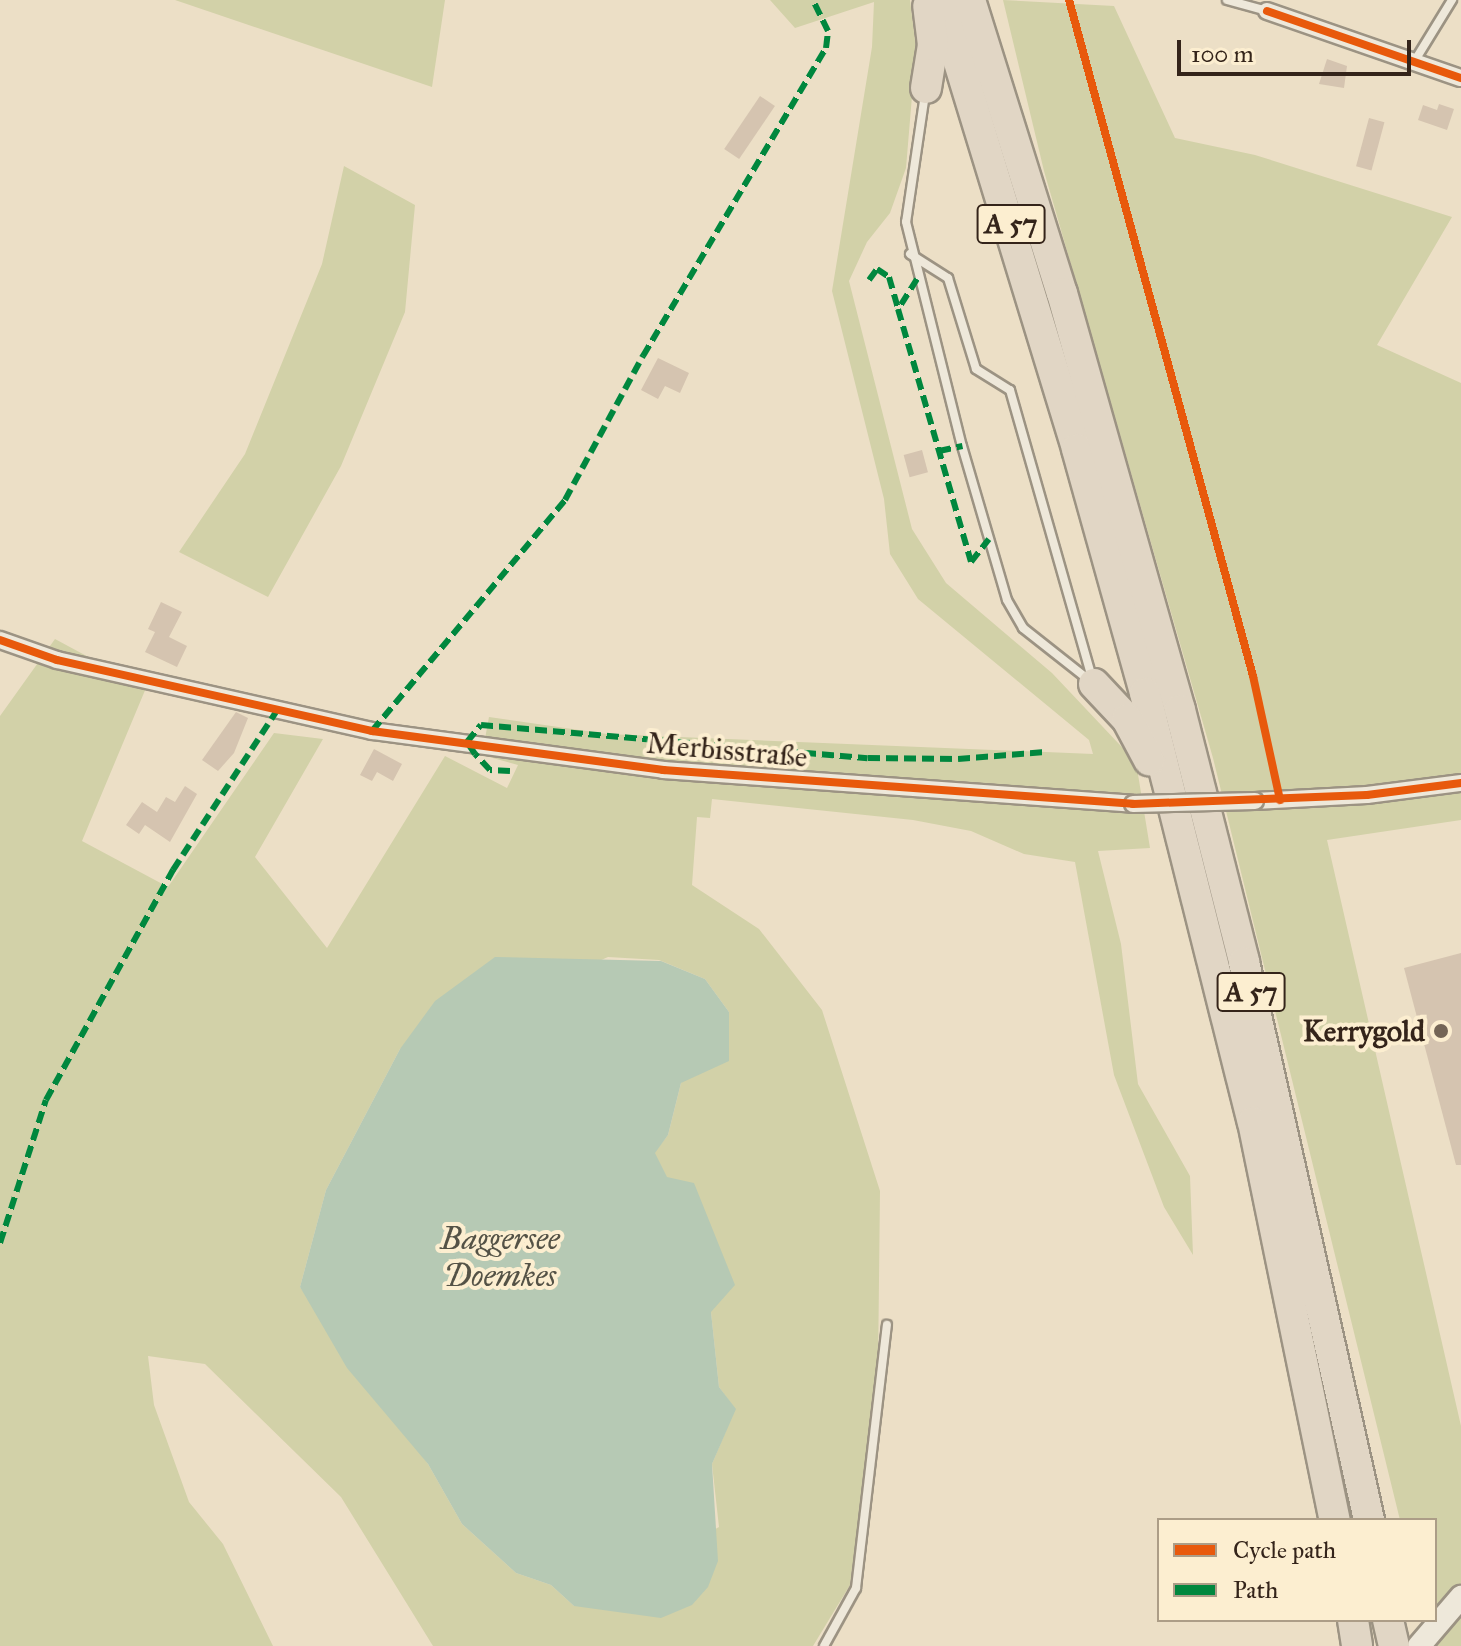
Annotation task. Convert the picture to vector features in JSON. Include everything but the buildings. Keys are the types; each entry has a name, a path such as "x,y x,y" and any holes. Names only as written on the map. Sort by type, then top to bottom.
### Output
{"highway":[{"path":"926,88 933,45 928,0"},
{"name":"A 57","path":"940,0 1077,449 1194,895 1253,1122 1335,1518"},
{"name":"A 57","path":"970,0 1062,293 1180,710 1259,1024 1369,1518"},
{"path":"1094,684 1143,744 1194,895"},
{"path":"1353,1622 1357,1646"},
{"path":"1388,1622 1394,1646"}],"street":[{"path":"1267,11 1461,78"},
{"name":"Merbisstraße","path":"0,640 57,660 372,731 663,770 1133,804 1255,801 1461,783"},
{"path":"1425,1638 1461,1597"}],"lane":[{"path":"1227,0 1267,11"},
{"path":"1413,62 1452,0"},
{"path":"926,88 906,222 910,254 1007,600 1023,628 1094,684"},
{"path":"910,254 948,278 976,369 1010,390 1094,684"},
{"path":"824,1646 856,1588 887,1325"}],"shaded area":[{"path":"175,0 445,0 432,87"},
{"path":"770,0 910,0 916,48 906,168 890,213 867,242 849,281 912,529 946,583 1052,673 1136,762 1150,848 1098,851 1121,944 1138,1084 1190,1176 1193,1255 1164,1207 1114,1075 1075,862 1024,854 971,831 913,820 712,799 710,818 697,817 692,885 759,929 822,1010 880,1191 878,1369 850,1585 813,1646 433,1646 341,1497 205,1364 148,1356 154,1405 189,1502 223,1544 273,1646 0,1646 0,716 55,639 146,688 82,841 168,887 274,733 323,739 255,857 327,948 445,756 507,788 518,765 482,755 489,717 607,734 1093,754 1089,740 918,599 890,554 884,499 832,291 872,47 874,2 795,28","holes":["608,957 659,960 705,979 729,1012 681,1083 668,1135 654,1153 711,1312 719,1387 735,1409 712,1464 719,1527 574,1606 551,1585 516,1573 462,1524 428,1464 300,1287 326,1190 400,1049"]},
{"path":"1003,0 1114,6 1175,138 1255,155 1452,217 1377,345 1461,383 1461,820 1327,840 1461,1426 1461,1646 1432,1646 1426,1622 1437,1622 1437,1518 1400,1518 1213,758 1044,171"},
{"path":"344,166 415,205 405,312 341,466 268,597 179,552 245,454 322,264"}],"water":[{"name":"Baggersee Doemkes","path":"495,957 661,961 705,979 729,1012 729,1061 681,1083 668,1135 655,1153 667,1177 694,1183 735,1285 711,1312 719,1387 736,1409 712,1464 718,1561 708,1587 692,1605 661,1618 574,1606 551,1585 516,1573 462,1524 428,1464 347,1368 300,1287 326,1190 400,1049 435,1001"}],"marked path":[{"path":"372,731 565,500 643,356 826,48 828,31 813,0"},
{"path":"869,280 877,269 889,277 898,309"},
{"path":"917,279 898,309 971,562 989,539"},
{"path":"939,451 962,446"},
{"path":"0,1243 46,1100 173,870 276,712"},
{"path":"510,771 490,770 467,742 481,725 868,758 958,759 1045,752"}],"cycle path":[{"path":"1069,0 1253,676 1280,800"},
{"path":"1267,11 1461,78"},
{"path":"0,640 57,660 372,731 663,770 1133,804 1367,795 1461,783"}],"place":[{"name":"Kerrygold","path":"1441,1031"}]}
